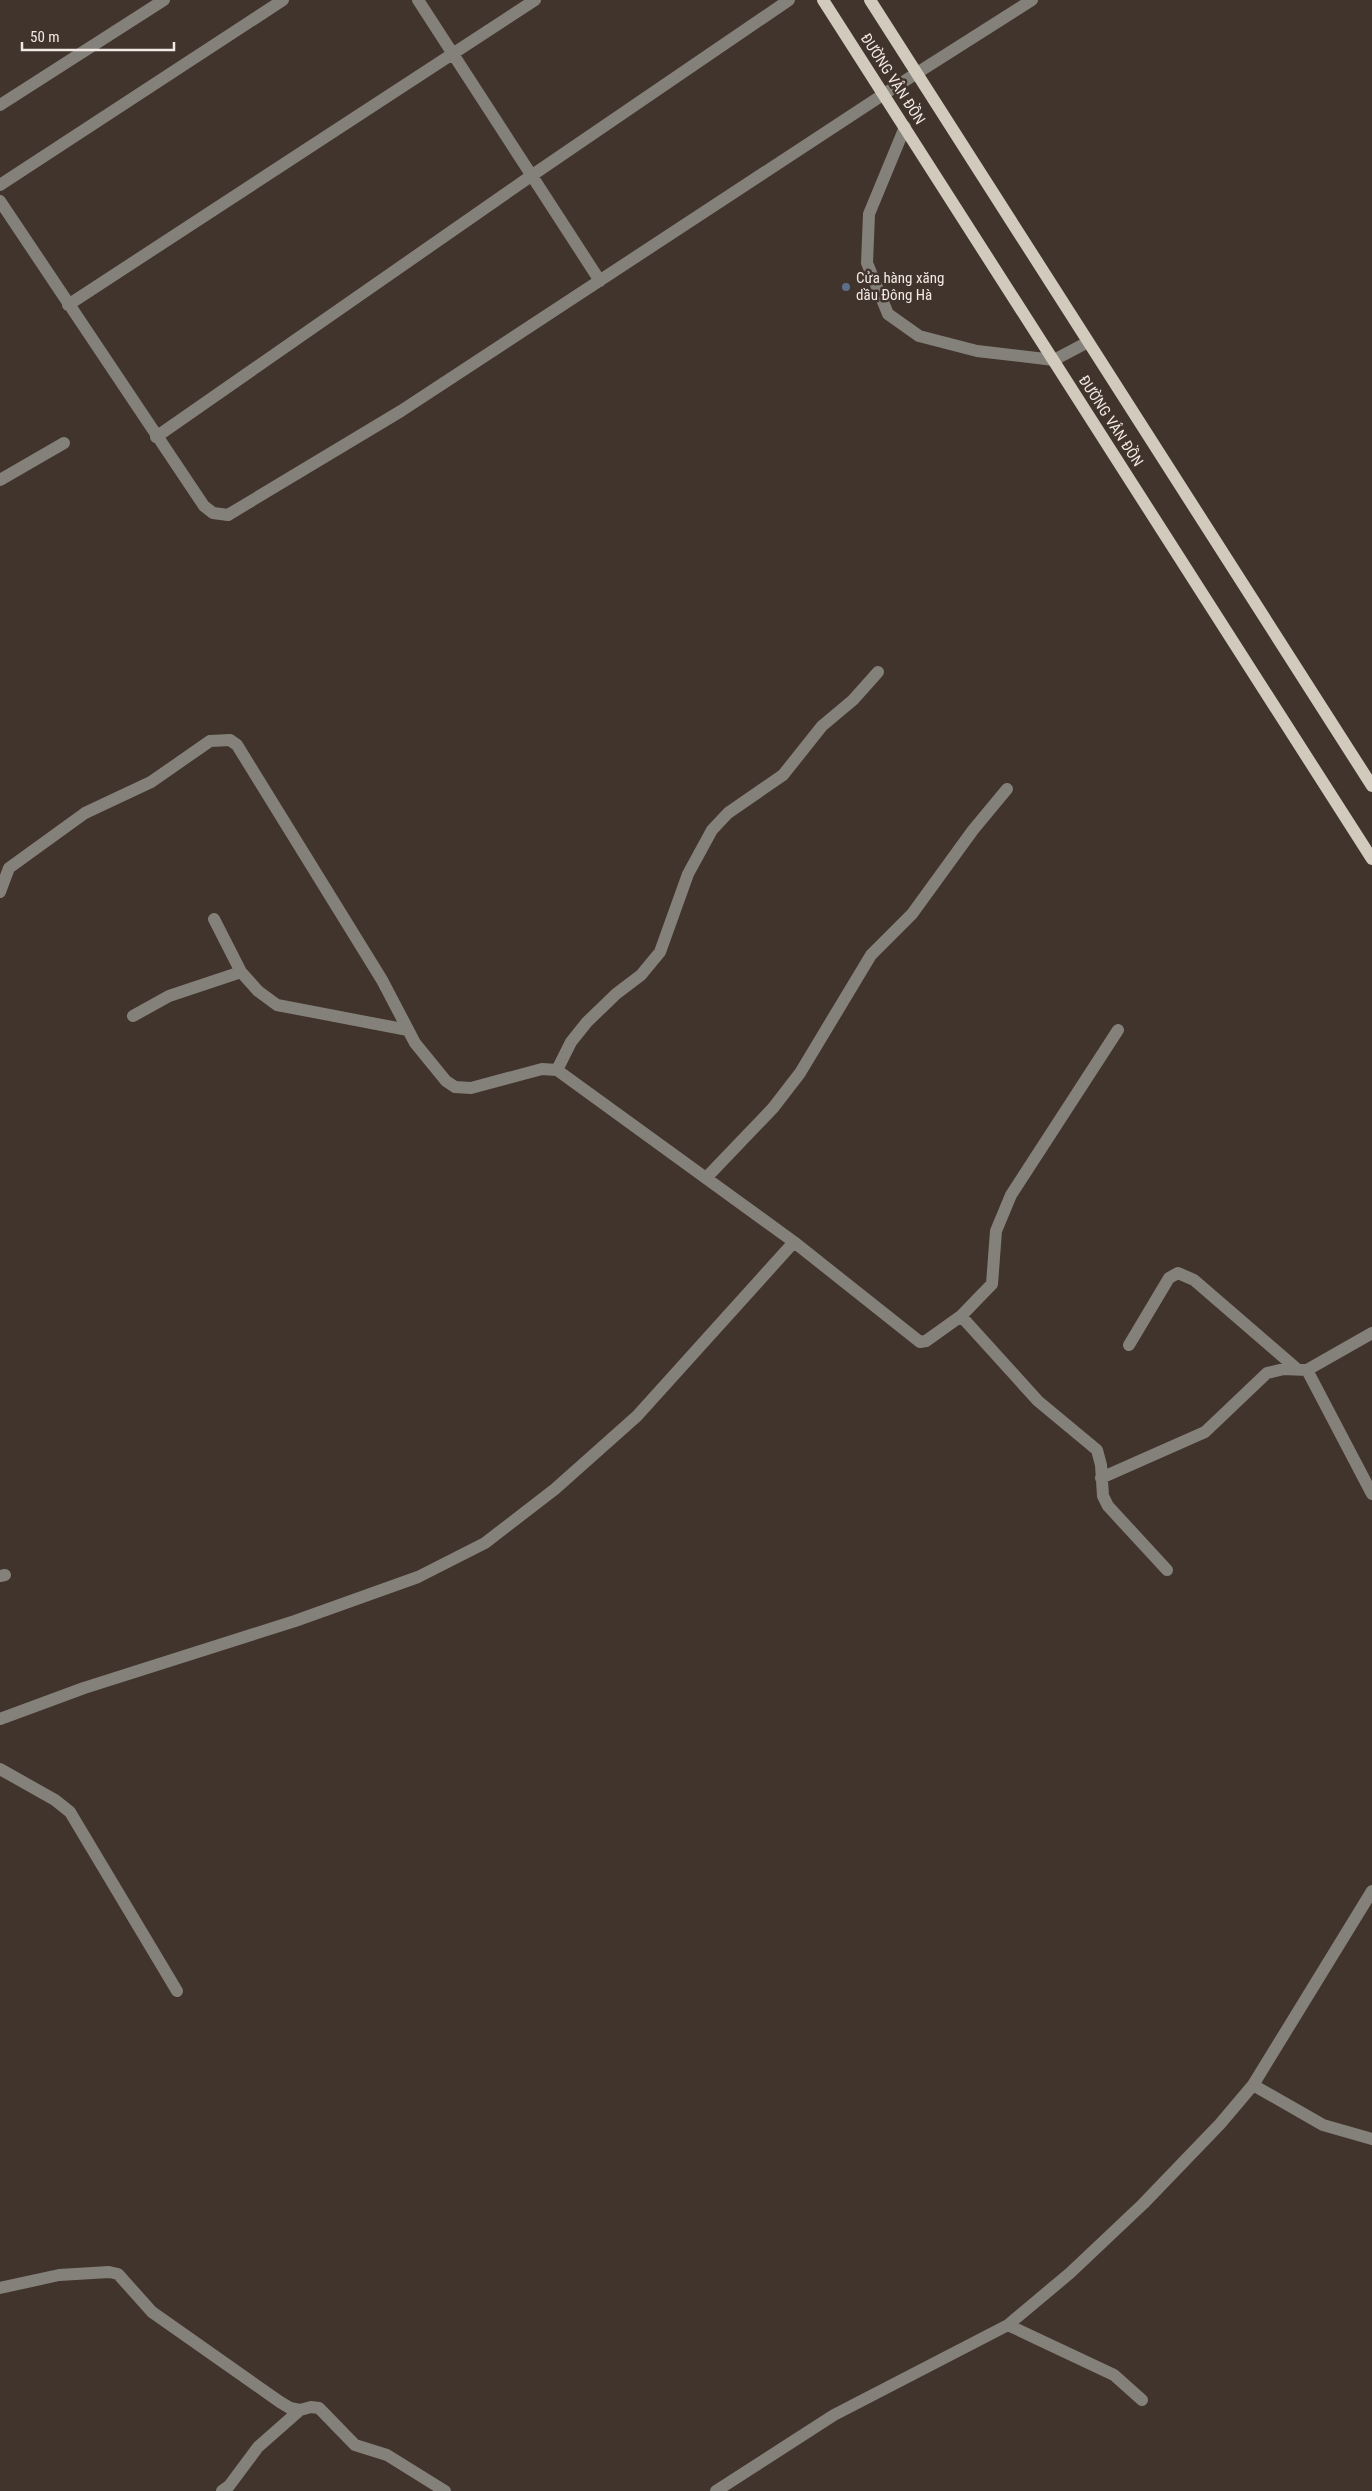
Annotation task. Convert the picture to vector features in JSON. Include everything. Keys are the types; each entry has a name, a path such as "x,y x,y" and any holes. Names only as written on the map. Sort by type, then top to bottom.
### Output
{"main road":[{"name":"ĐƯỜNG VÂN ĐỒN","path":"822,0 884,94 1372,859"},
{"name":"ĐƯỜNG VÂN ĐỒN","path":"870,0 1372,786"}],"street":[{"path":"0,106 164,0"},
{"path":"0,185 283,0"},
{"path":"418,0 600,282"},
{"path":"68,305 534,0"},
{"path":"156,437 531,176 789,0"},
{"path":"0,201 156,437 204,506 212,513 228,515 401,411 884,94 1032,0"},
{"path":"905,127 870,214 867,263 888,314 919,336 977,350 1054,360 1088,342"},
{"path":"0,480 64,443"},
{"path":"557,1070 571,1042 587,1022 616,994 641,975 660,952 688,874 712,830 728,813 782,774 822,726 853,700 878,672"},
{"path":"0,892 9,868 85,813 155,778 210,741 230,740 237,745 382,980 416,1043 446,1081 455,1087 471,1088 542,1069 557,1070 794,1242 916,1341 926,1341 961,1316 992,1284 996,1231 1011,1195 1118,1030"},
{"path":"706,1178 773,1108 795,1080 871,956 925,898 973,830 1007,789"},
{"path":"214,919 241,972 258,991 278,1005 408,1030"},
{"path":"133,1016 169,996 241,972"},
{"path":"0,1719 84,1688 295,1621 408,1581 485,1544 555,1489 637,1416 794,1242"},
{"path":"1129,1345 1169,1278 1178,1273 1194,1280 1302,1369 1372,1494"},
{"path":"961,1316 1038,1401 1097,1450 1101,1465 1103,1496 1108,1506 1167,1570"},
{"path":"1101,1478 1205,1432 1267,1373 1302,1369 1372,1332"},
{"path":"0,1769 55,1800 70,1812 177,1991"},
{"path":"716,2491 834,2415 1008,2325 1070,2273 1143,2204 1220,2124 1253,2085 1372,1891"},
{"path":"1253,2085 1323,2125 1372,2139"},
{"path":"0,2288 60,2275 109,2272 118,2274 152,2312 280,2402 290,2408 300,2410 311,2407 320,2408 355,2445 387,2455 446,2491"},
{"path":"1008,2325 1114,2375 1142,2400"},
{"path":"222,2491 229,2486 258,2448 300,2410"}],"place":[{"name":"Cửa hàng xăng dầu Đông Hà","path":"846,287"}]}
